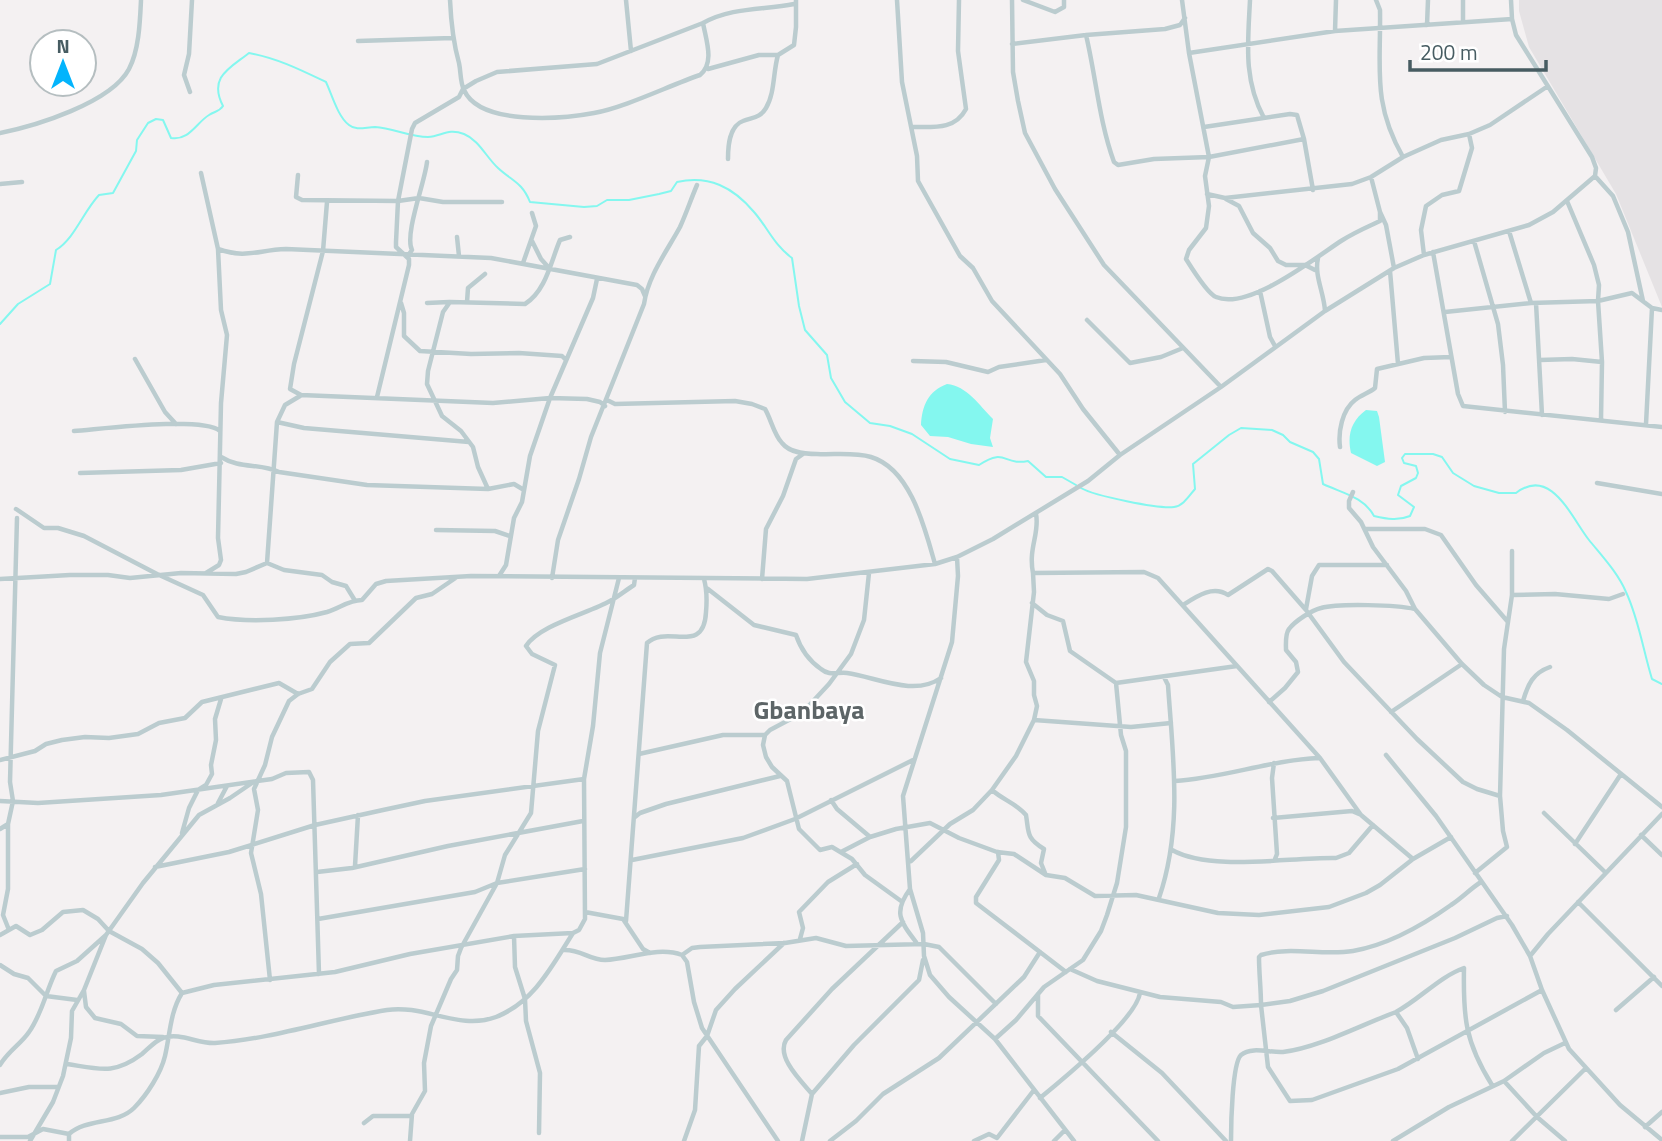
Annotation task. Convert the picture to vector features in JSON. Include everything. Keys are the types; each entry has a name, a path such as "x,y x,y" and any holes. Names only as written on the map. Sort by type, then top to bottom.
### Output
{"street":[{"path":"0,133 49,121 97,97 124,78 131,66 137,41 141,0"},
{"path":"190,92 184,75 189,54 192,0"},
{"path":"408,254 396,247 398,201 415,123 459,97 463,89 476,81 507,70 597,64 723,14 755,8 795,2 796,27 794,45 778,55 759,55 707,69 700,75 596,113 553,117 510,115 491,112 471,100 463,89 452,38 450,0"},
{"path":"626,0 631,51"},
{"path":"897,0 902,82 912,127 918,181 960,256 973,268 992,301 1060,374 1083,409 1120,455"},
{"path":"912,127 953,124 966,109 958,51 959,0"},
{"path":"1012,0 1012,44 1017,101 1025,133 1055,189 1104,265 1221,387"},
{"path":"1023,0 1055,12 1064,7 1064,0"},
{"path":"1182,0 1209,157 1205,176 1209,206 1206,228 1187,253 1187,261 1214,296 1236,299 1260,291 1343,239 1380,220"},
{"path":"1250,0 1249,82 1264,118"},
{"path":"1335,31 1336,0"},
{"path":"1376,0 1380,10 1380,97 1386,122 1403,157"},
{"path":"1427,25 1428,0"},
{"path":"1463,0 1464,22"},
{"path":"16,509 44,528 58,528 84,537 203,595 218,617 234,620 272,620 324,612 354,599 362,600 381,582 458,576 807,579 935,564 957,557 1036,514 1088,481 1120,455 1221,387 1325,311 1392,270 1424,255 1509,231 1542,218 1567,201 1595,176 1596,168 1592,157 1523,48 1512,19 1511,0"},
{"path":"1012,44 1174,28 1186,18"},
{"path":"1189,53 1335,31 1512,19"},
{"path":"703,23 708,51 707,69"},
{"path":"1086,35 1096,76 1103,126 1114,162 1118,165 1154,159 1209,157 1304,139"},
{"path":"358,41 452,38"},
{"path":"728,159 731,134 737,125 755,119 768,105 778,55"},
{"path":"1225,198 1352,184 1371,177 1403,157 1441,140 1469,134 1499,121 1548,86"},
{"path":"1203,127 1297,115 1313,190"},
{"path":"1424,255 1421,230 1426,206 1442,195 1459,191 1472,148 1469,134"},
{"path":"377,397 409,265 408,254 412,250 409,244 427,162"},
{"path":"201,173 218,249 221,310 227,335 220,403 218,538 221,560 213,570 206,573"},
{"path":"298,175 298,200 398,201 419,198 443,202 502,202"},
{"path":"1595,176 1613,196 1628,232 1643,301"},
{"path":"1371,177 1386,225 1392,270 1398,364"},
{"path":"0,184 22,182"},
{"path":"552,578 560,533 590,437 605,406 645,296 697,185"},
{"path":"1207,194 1225,198 1240,206 1253,233 1266,244 1278,261 1286,265 1305,265 1315,270"},
{"path":"1567,201 1594,265 1599,285 1601,419"},
{"path":"327,202 323,251 291,382 292,392 301,395 493,403 550,398 594,400 605,406"},
{"path":"1380,212 1380,220"},
{"path":"523,264 536,226 532,213"},
{"path":"1380,220 1386,225"},
{"path":"1509,231 1534,303 1542,415"},
{"path":"457,237 459,256"},
{"path":"426,303 525,304 536,294 550,269 560,240 570,237"},
{"path":"531,240 550,269"},
{"path":"1474,241 1494,307 1503,365 1505,412"},
{"path":"218,249 242,256 269,249 491,258 637,285 645,296"},
{"path":"1433,252 1458,394 1463,406 1662,426"},
{"path":"1318,257 1315,270 1325,311"},
{"path":"467,302 468,288 485,274"},
{"path":"499,576 506,565 514,517 522,502 530,456 597,279"},
{"path":"1260,291 1270,337 1275,346"},
{"path":"1445,313 1534,303 1598,301 1632,293 1652,308 1662,310"},
{"path":"400,302 404,313 404,336 420,351 530,353 562,356 566,360"},
{"path":"450,302 443,312 427,384 442,416 470,442 488,489"},
{"path":"1646,424 1652,308"},
{"path":"1087,320 1130,363 1161,357 1183,348"},
{"path":"1340,447 1340,430 1348,408 1355,400 1375,388 1377,369 1423,358 1451,357"},
{"path":"135,359 165,412 177,424"},
{"path":"913,360 946,362 988,372 1002,366 1046,360"},
{"path":"1540,360 1602,362"},
{"path":"267,563 277,422 285,405 301,395"},
{"path":"607,400 615,404 700,400 752,404 765,409 781,443 793,451 803,454 871,457 887,467 900,480 917,505 935,564"},
{"path":"277,422 304,428 470,442"},
{"path":"74,431 177,424 214,426 221,431"},
{"path":"793,451 796,459"},
{"path":"762,579 766,529 783,496 796,459 803,454"},
{"path":"221,457 234,464 366,485 488,489 514,484 524,489"},
{"path":"80,473 181,470 221,463"},
{"path":"1597,483 1662,494"},
{"path":"1353,492 1349,501 1351,512 1365,529 1373,547 1415,609 1462,664 1484,685 1502,697 1523,701 1567,730 1662,807"},
{"path":"910,861 944,830 973,810 992,790 1016,756 1034,720 1037,706 1034,681 1026,662 1032,603 1033,573 1030,558 1038,522 1036,514"},
{"path":"9,930 3,915 8,889 8,824 13,801 10,782 17,517"},
{"path":"1365,529 1416,528 1441,535 1476,585 1508,622"},
{"path":"436,530 495,531 510,536"},
{"path":"1475,873 1507,847 1500,796 1504,649 1512,595 1512,551"},
{"path":"957,557 958,576 952,642 903,796 911,888 923,933 924,956 930,975 948,997 995,1039 1074,1141"},
{"path":"0,579 70,575 130,578 157,574 246,572 267,563 284,570 322,575 332,582 344,584 354,599"},
{"path":"1307,612 1312,576 1319,565 1387,565"},
{"path":"1183,605 1206,592 1223,591 1228,595 1268,569 1307,612 1344,662 1391,712 1463,782 1500,796"},
{"path":"1033,573 1144,572 1157,578 1320,758 1361,816"},
{"path":"639,754 723,735 765,735 802,713 851,654 861,630 867,603 869,573"},
{"path":"270,980 261,894 253,863 252,845 258,810 254,797 254,782 280,717 289,701 312,689 330,662 350,644 369,643 416,598 432,594 458,576"},
{"path":"84,990 86,1007 95,1017 121,1024 137,1036 182,1036 210,1043 249,1038 390,1009 413,1009 435,1016 479,1021 505,1013 525,999 551,971 572,933 583,925 584,779 593,726 600,653 611,600 619,578"},
{"path":"410,1141 412,1116 425,1091 425,1054 435,1016 457,970 458,956 463,944 497,883 502,860 531,813 538,731 555,665 532,654 526,646 545,630 611,600 634,585 635,578"},
{"path":"650,953 635,939 626,921 647,643 659,635 688,638 698,634 704,627 706,616 707,588 704,579"},
{"path":"707,588 754,625 796,635 803,653 821,670 877,681 923,686 941,678"},
{"path":"1512,595 1555,594 1609,599 1623,593"},
{"path":"1032,603 1047,615 1063,621 1067,643 1075,656 1116,683 1238,666"},
{"path":"1269,702 1286,688 1298,672 1296,662 1286,650 1287,633 1307,612 1325,606 1415,609"},
{"path":"1391,712 1462,664"},
{"path":"1523,701 1533,677 1539,671 1550,667"},
{"path":"1159,898 1172,850 1175,781 1168,685 1164,677"},
{"path":"0,760 62,740 138,734 159,723 186,718 202,702 279,683 298,694"},
{"path":"995,1039 1016,1020 1038,993 1083,960 1101,931 1113,896 1126,828 1126,751 1119,726 1116,683"},
{"path":"182,834 183,824 198,790 206,785 212,775 211,765 216,740 215,719 222,698"},
{"path":"1034,720 1130,727 1171,723"},
{"path":"765,735 763,745 766,757 787,781 795,819 803,835 816,848 822,850 832,847 841,852 857,864 865,875 901,901"},
{"path":"1386,754 1451,837 1507,916 1530,956 1565,1043 1585,1069 1620,1105 1662,1140"},
{"path":"1175,781 1208,778 1274,763 1320,758"},
{"path":"632,860 743,838 795,819 913,760"},
{"path":"1274,763 1272,778 1277,854 1275,859"},
{"path":"0,801 38,803 161,795 272,779 286,773 309,772 313,780 319,974"},
{"path":"1575,844 1621,774"},
{"path":"635,817 647,810 781,775"},
{"path":"155,867 252,845 315,825 425,801 584,779"},
{"path":"0,1062 16,1043 29,1033 56,971 77,961 108,933 155,867 199,815 254,782"},
{"path":"217,804 226,786"},
{"path":"992,790 1012,802 1026,815 1027,829 1032,841 1044,849 1041,863 1045,875"},
{"path":"831,800 837,809 870,837"},
{"path":"636,806 647,810"},
{"path":"1273,818 1352,811 1413,859"},
{"path":"1544,813 1606,873"},
{"path":"1530,956 1662,814"},
{"path":"355,866 358,816"},
{"path":"317,872 583,821"},
{"path":"841,852 870,837 930,823 956,837 1014,855 1045,875 1065,878 1095,896 1136,895 1218,913 1241,915 1329,907 1380,885 1413,859 1451,837"},
{"path":"0,829 8,824"},
{"path":"1172,850 1190,858 1217,862 1336,858 1349,853 1373,825"},
{"path":"1641,835 1662,855"},
{"path":"998,852 1000,858 976,897 976,903 1068,971 1140,993 1186,1001 1221,1002 1233,1007 1290,1001 1323,991 1507,916"},
{"path":"800,940 803,928 799,912 828,882 857,864"},
{"path":"318,919 475,892 497,883 585,869"},
{"path":"1481,882 1442,912 1390,939 1370,946 1339,952 1278,952 1261,955 1261,1005 1270,1070 1287,1097 1295,1103 1312,1100 1364,1083 1418,1059 1542,990"},
{"path":"911,888 901,901 900,910 903,922 916,943"},
{"path":"1578,902 1662,986"},
{"path":"0,935 16,926 30,935 42,930 63,912 78,909 89,913 108,933 142,948 182,993"},
{"path":"585,912 615,916 626,921"},
{"path":"812,1094 797,1077 787,1060 783,1045 799,1023 903,922"},
{"path":"30,1141 52,1102 67,1064 71,1017 108,933"},
{"path":"182,993 214,985 319,974 514,936 572,933"},
{"path":"514,936 515,967 525,999 526,1021 540,1073 538,1133"},
{"path":"562,950 579,951 603,960 650,953 682,955 692,948 785,943 816,938 846,946 916,943 939,947 996,1004"},
{"path":"684,1141 695,1110 699,1046 707,1036 716,1010 785,943"},
{"path":"830,1141 856,1121 883,1094 939,1058 1024,977 1040,952"},
{"path":"682,955 690,973 698,1017 707,1036 778,1141"},
{"path":"802,1141 812,1094 854,1045 919,980 924,956"},
{"path":"0,965 14,974 28,978 46,996 77,1000"},
{"path":"1228,1141 1237,1061 1242,1054 1251,1051 1283,1052 1322,1041 1408,1006 1451,973 1464,968 1466,1031 1477,1059 1492,1085"},
{"path":"1616,1010 1654,977"},
{"path":"69,1141 69,1134 76,1128 107,1121 134,1108 162,1066 166,1037 182,993"},
{"path":"1038,993 1038,1016 1158,1141"},
{"path":"1040,1098 1083,1061 1111,1032 1139,999 1140,993"},
{"path":"1396,1012 1407,1028 1418,1059"},
{"path":"1111,1032 1162,1073 1228,1141"},
{"path":"67,1064 103,1069 118,1068 166,1037"},
{"path":"1394,1141 1404,1139 1449,1107 1504,1080 1544,1053 1565,1043"},
{"path":"1512,1141 1585,1069"},
{"path":"1504,1080 1536,1117 1565,1141"},
{"path":"0,1093 29,1087 58,1087"},
{"path":"44,1087 52,1102"},
{"path":"974,1141 989,1134 997,1138 1034,1090"},
{"path":"1645,1127 1662,1112"},
{"path":"364,1123 373,1116 412,1116"},
{"path":"0,1137 21,1138 43,1129 69,1134"},
{"path":"1054,1141 1065,1130"}],"shaded area":[{"path":"1519,0 1662,0 1662,307 1616,194 1529,47 1519,11"}],"water":[{"path":"947,384 967,392 993,419 990,438 993,447 948,437 930,436 921,425 927,400"},
{"path":"1366,410 1377,411 1379,417 1385,462 1377,466 1351,453 1351,429"}],"waterway":[{"path":"0,324 18,304 50,284 56,250 74,232 99,195 113,193 136,151 137,140 148,123 156,119 163,120 171,138 188,134 204,118 223,106 218,88 220,80 228,69 249,53 279,61 326,82 338,111 352,127 382,128 421,137 454,132 464,134 478,144 498,168 520,186 530,202 597,206 607,200 629,200 671,191 677,182 700,180 720,185 746,203 780,248 792,258 805,330 827,355 831,378 845,402 870,423 890,426 912,434 950,459 979,465 995,457 1028,461 1046,477 1062,477 1076,485"},
{"path":"1081,488 1099,495 1155,506 1180,505 1195,489 1193,464 1241,428 1272,430 1313,452 1319,459 1323,484 1358,500 1374,516 1383,518 1406,518 1414,507 1398,495 1401,486 1416,478 1418,473 1416,466 1404,463 1402,458 1405,454 1433,454 1442,457 1453,473 1474,486 1499,493 1516,493 1528,486 1540,486 1559,498 1619,578 1634,613 1652,679 1662,684"}],"district":[{"name":"Gbanbaya","path":"809,710"}]}
